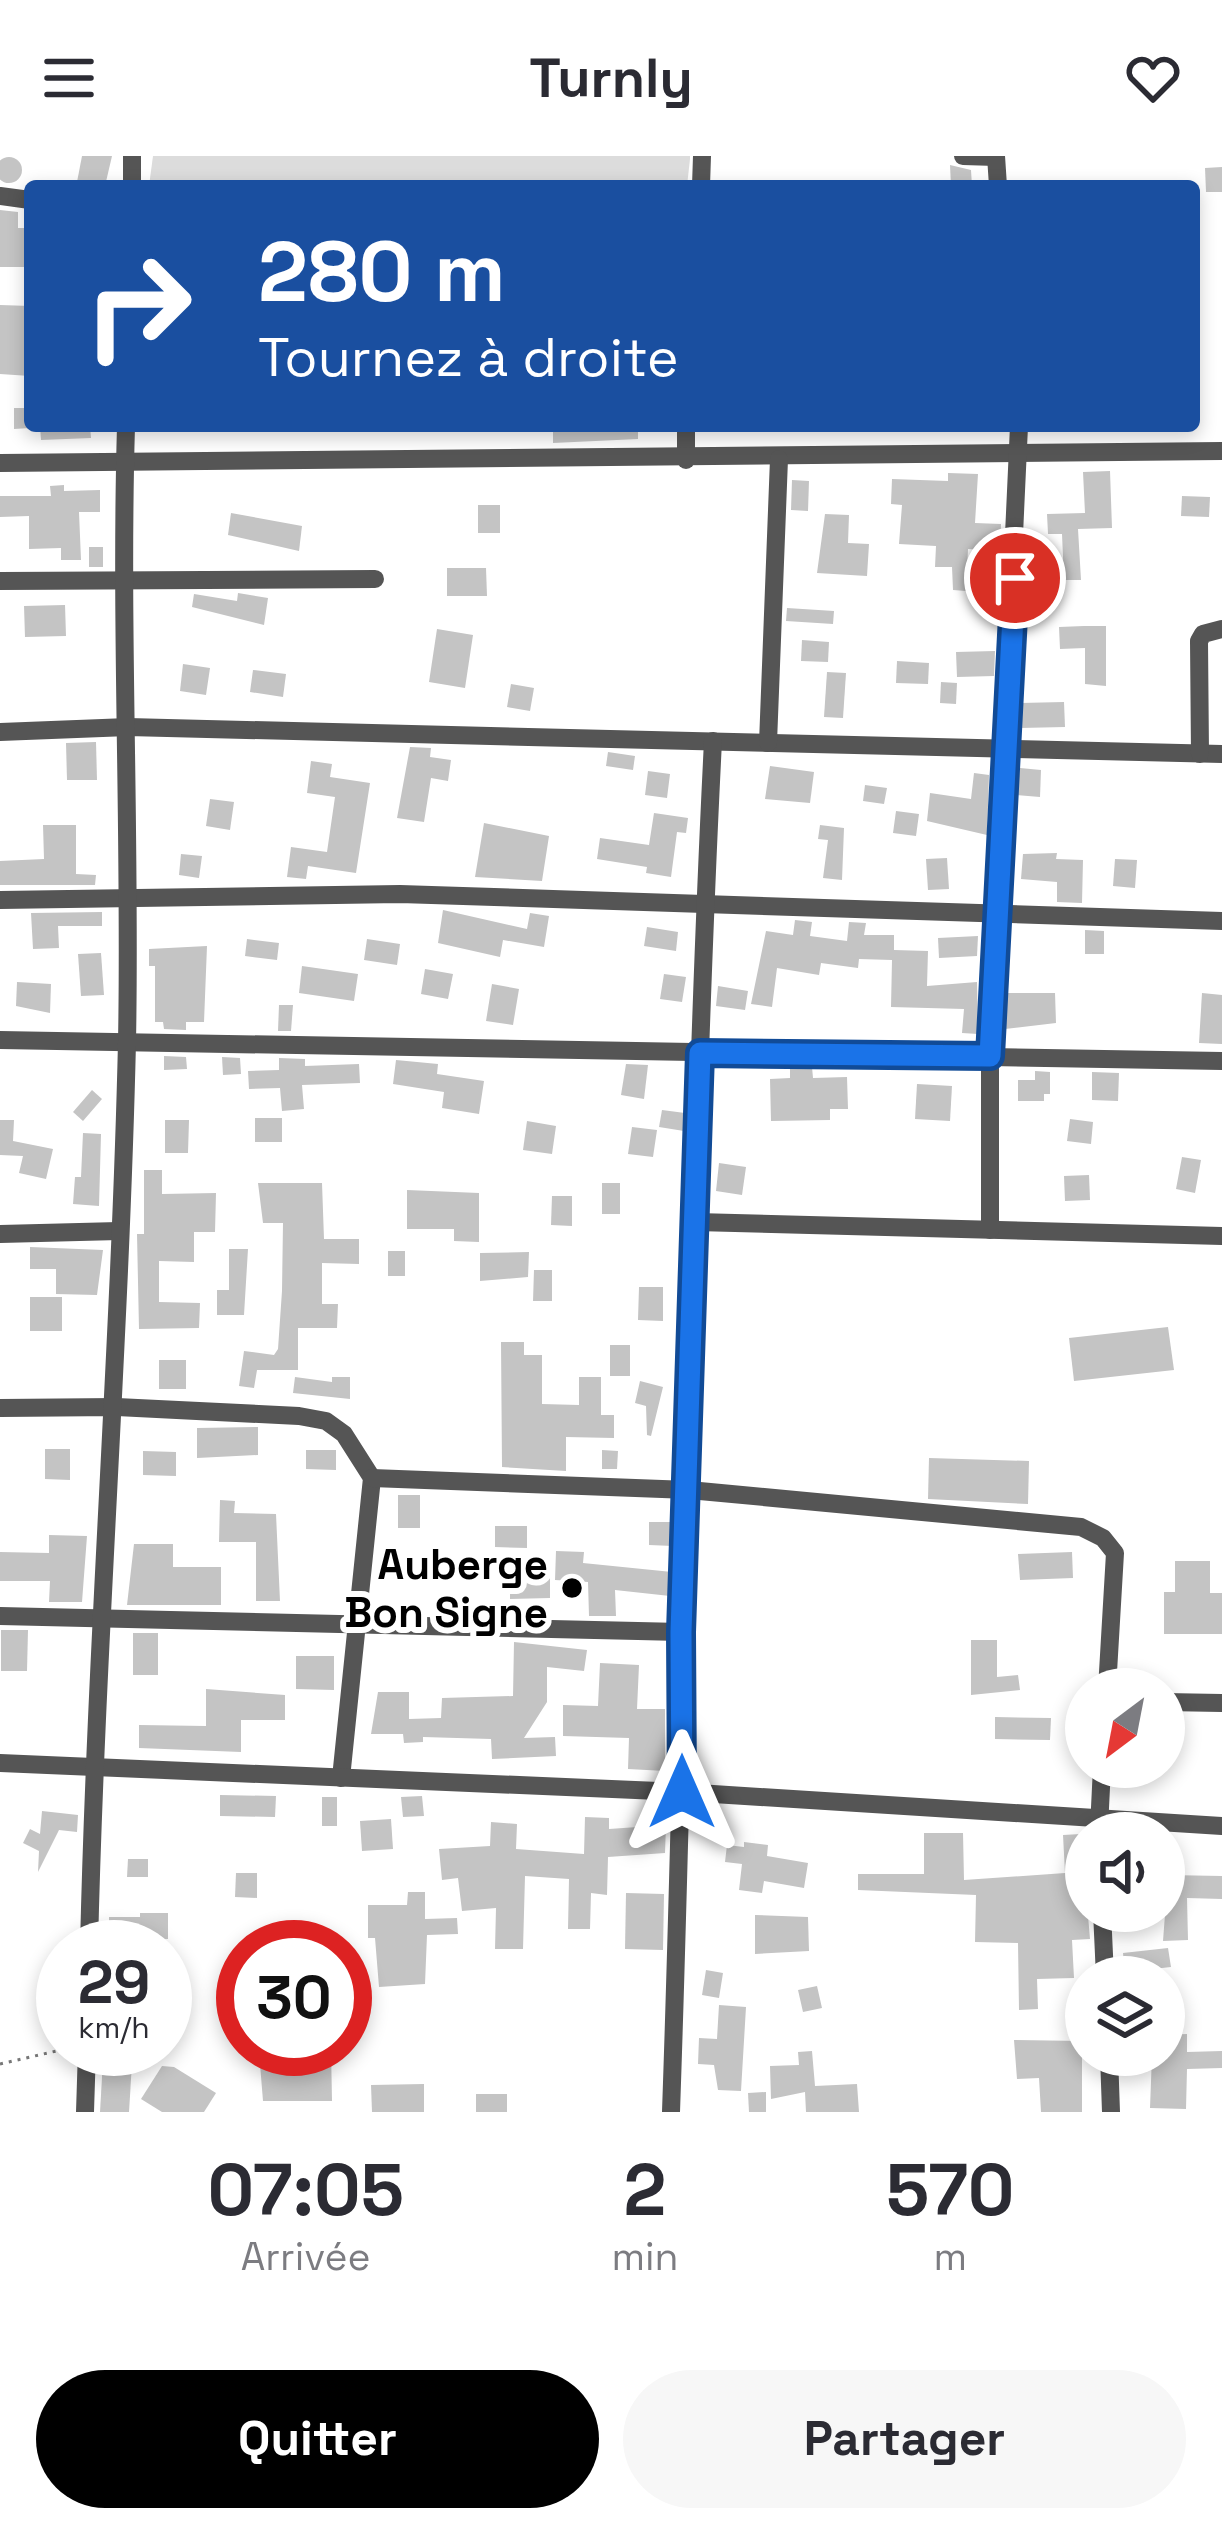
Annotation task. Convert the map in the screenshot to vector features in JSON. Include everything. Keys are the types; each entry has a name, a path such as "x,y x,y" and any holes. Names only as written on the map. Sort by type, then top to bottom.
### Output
{"street":[{"path":"963,156 995,157"},
{"path":"90,1920 93,1765 117,1407 127,1042 126,432"},
{"path":"686,432 686,460"},
{"path":"990,1230 990,1056 1019,432"},
{"path":"0,463 686,460 1222,451"},
{"path":"768,743 778,459"},
{"path":"0,581 126,584 375,579"},
{"path":"1200,754 1199,641 1203,634 1222,629"},
{"path":"0,731 128,727 1222,754"},
{"path":"671,2112 682,1792 681,1632 713,741"},
{"path":"0,900 400,894 1222,921"},
{"path":"0,1040 414,1043 700,1053 1222,1061"},
{"path":"696,1222 1222,1236"},
{"path":"0,1234 119,1231"},
{"path":"0,1408 117,1407 326,1421 344,1434 372,1478 340,1778"},
{"path":"372,1478 689,1490 1092,1532 1115,1553 1108,1668"},
{"path":"0,1616 681,1632"},
{"path":"1185,1702 1222,1703"},
{"path":"0,1763 682,1792 1065,1824"},
{"path":"1185,1826 1222,1826"},
{"path":"85,2112 86,2076"},
{"path":"1110,2076 1112,2112"}],"path":[{"path":"0,2064 36,2056"}],"shaded area":[{"path":"153,156 690,156 688,180 150,180"}],"building":[{"path":"82,156 112,156 106,180 77,180"},
{"path":"4,158 14,158 21,165 21,175 14,182 -1,178 -1,162"},
{"path":"950,165 971,170 972,180 951,180"},
{"path":"1222,167 1222,192 1206,192 1205,168"},
{"path":"0,210 18,212 18,228 24,228 24,267 0,267"},
{"path":"0,305 24,306 24,376 0,374"},
{"path":"14,408 24,408 24,428 14,429"},
{"path":"40,432 90,432 91,438 41,440"},
{"path":"553,432 638,432 638,439 553,443"},
{"path":"1110,471 1112,528 1078,529 1081,580 1064,580 1062,534 1048,534 1047,514 1085,513 1083,472"},
{"path":"948,473 978,474 975,523 1001,524 1000,551 968,549 966,591 953,590 952,567 935,567 936,546 899,544 902,505 891,504 892,479 948,481"},
{"path":"792,480 809,481 808,511 791,510"},
{"path":"64,485 64,491 100,490 100,512 79,512 81,560 61,560 61,548 29,549 29,516 0,517 0,496 51,496 50,486"},
{"path":"1182,496 1210,497 1209,517 1181,516"},
{"path":"478,505 500,505 500,533 478,533"},
{"path":"231,513 302,526 299,551 228,535"},
{"path":"825,514 849,515 848,543 869,544 867,576 817,573"},
{"path":"89,547 103,547 103,567 89,567"},
{"path":"447,568 486,568 487,596 447,596"},
{"path":"238,593 268,598 264,625 192,607 194,594 237,601"},
{"path":"65,605 66,636 25,637 24,606"},
{"path":"787,608 834,611 833,624 786,621"},
{"path":"1106,626 1106,686 1085,684 1085,648 1060,649 1059,627"},
{"path":"437,629 473,635 465,688 429,682"},
{"path":"802,640 829,642 828,662 801,661"},
{"path":"995,651 994,676 957,677 956,652"},
{"path":"897,661 929,663 928,684 896,683"},
{"path":"183,664 210,668 206,695 180,691"},
{"path":"253,670 286,674 283,697 250,692"},
{"path":"827,672 846,673 843,718 824,717"},
{"path":"941,682 957,683 956,704 940,703"},
{"path":"511,684 534,688 530,711 507,707"},
{"path":"1064,702 1065,727 1020,728 1020,703"},
{"path":"96,742 97,780 67,780 66,743"},
{"path":"410,747 431,748 430,757 451,760 448,781 431,778 424,822 397,818"},
{"path":"608,752 635,756 633,770 606,766"},
{"path":"311,761 332,764 330,777 370,783 356,873 308,866 306,879 287,877 291,847 327,852 335,797 307,793"},
{"path":"770,766 814,772 810,803 765,799"},
{"path":"1020,768 1041,770 1040,797 1016,795"},
{"path":"648,771 670,774 667,798 645,795"},
{"path":"974,773 989,775 987,835 927,821 930,793 971,799"},
{"path":"865,785 887,788 884,804 863,801"},
{"path":"210,799 234,802 230,830 206,826"},
{"path":"896,811 919,814 916,836 893,833"},
{"path":"654,813 688,818 686,833 677,832 671,877 646,873 647,867 597,859 600,838 649,845"},
{"path":"484,823 549,836 542,881 475,877"},
{"path":"43,825 76,825 76,874 96,875 95,885 0,885 0,861 44,859"},
{"path":"820,825 844,828 842,880 823,878 828,840 818,839"},
{"path":"1057,853 1056,859 1083,860 1082,903 1057,902 1057,882 1021,879 1023,854"},
{"path":"181,854 202,856 199,878 179,875"},
{"path":"947,858 949,889 928,890 926,859"},
{"path":"1115,859 1137,860 1135,888 1113,886"},
{"path":"443,910 527,929 530,913 549,916 544,947 503,940 500,957 438,943"},
{"path":"102,912 102,926 58,926 59,948 33,949 31,913"},
{"path":"795,920 812,922 810,936 847,941 849,922 866,923 864,935 894,935 894,950 928,951 927,986 977,982 978,1034 962,1033 964,1009 891,1007 892,960 859,959 858,968 821,963 819,975 777,968 772,1007 751,1004 766,931 793,935"},
{"path":"647,927 678,932 676,951 644,946"},
{"path":"1085,930 1104,931 1104,954 1085,954"},
{"path":"978,936 977,956 939,958 938,938"},
{"path":"247,939 279,943 277,960 245,956"},
{"path":"367,939 400,944 397,965 364,960"},
{"path":"207,946 204,1022 186,1022 186,1030 164,1029 163,1022 155,1022 155,966 149,966 149,949"},
{"path":"101,953 104,995 81,996 78,954"},
{"path":"302,966 358,974 354,1001 299,993"},
{"path":"425,969 453,974 448,999 421,994"},
{"path":"664,974 686,977 682,1002 660,999"},
{"path":"17,982 51,984 50,1013 16,1006"},
{"path":"492,984 519,989 513,1025 486,1021"},
{"path":"718,986 748,991 745,1010 716,1006"},
{"path":"1006,993 1055,993 1056,1023 1005,1029"},
{"path":"1202,993 1222,995 1222,1044 1199,1043"},
{"path":"279,1005 293,1005 291,1031 278,1031"},
{"path":"164,1056 186,1057 187,1069 164,1070"},
{"path":"222,1057 240,1058 241,1074 223,1075"},
{"path":"279,1058 305,1059 305,1066 359,1064 360,1083 302,1085 304,1109 282,1111 280,1088 249,1089 248,1071 279,1070"},
{"path":"396,1060 438,1064 437,1074 484,1081 479,1114 442,1108 444,1092 393,1084"},
{"path":"626,1064 648,1065 644,1099 621,1095"},
{"path":"790,1067 812,1067 813,1078 847,1077 848,1109 830,1109 830,1120 771,1121 770,1079 790,1078"},
{"path":"1035,1071 1050,1072 1050,1094 1044,1094 1044,1101 1018,1101 1018,1080 1035,1080"},
{"path":"1092,1072 1119,1073 1118,1101 1092,1100"},
{"path":"917,1084 952,1086 950,1121 915,1119"},
{"path":"92,1090 102,1099 83,1121 73,1112"},
{"path":"662,1110 685,1113 684,1131 659,1127"},
{"path":"255,1118 282,1118 282,1142 255,1142"},
{"path":"1070,1119 1093,1122 1091,1144 1067,1141"},
{"path":"0,1120 14,1120 13,1141 53,1149 46,1179 19,1173 23,1156 0,1155"},
{"path":"165,1120 189,1120 188,1153 165,1153"},
{"path":"527,1121 556,1126 552,1154 523,1150"},
{"path":"632,1127 657,1130 653,1157 628,1154"},
{"path":"83,1133 101,1134 99,1206 73,1204 75,1177 81,1177"},
{"path":"1182,1157 1201,1160 1195,1193 1176,1189"},
{"path":"719,1163 746,1167 742,1195 716,1191"},
{"path":"144,1170 162,1170 162,1194 216,1193 215,1232 194,1232 194,1262 159,1261 159,1302 200,1303 199,1328 139,1329 137,1234 144,1234"},
{"path":"1089,1175 1090,1200 1065,1201 1064,1176"},
{"path":"258,1183 322,1183 324,1239 359,1239 359,1264 322,1263 322,1304 338,1304 337,1328 298,1328 298,1370 257,1370 254,1388 239,1386 244,1351 274,1355 278,1349 282,1291 283,1223 263,1223"},
{"path":"602,1183 620,1183 620,1214 602,1214"},
{"path":"407,1190 479,1193 479,1242 454,1241 454,1229 407,1229"},
{"path":"552,1196 572,1196 572,1226 551,1225"},
{"path":"30,1247 103,1250 97,1295 56,1294 56,1269 30,1269"},
{"path":"229,1249 248,1249 244,1315 217,1315 217,1290 229,1290"},
{"path":"388,1251 405,1251 405,1276 388,1276"},
{"path":"529,1252 528,1277 480,1281 480,1253"},
{"path":"534,1270 552,1270 552,1301 533,1301"},
{"path":"639,1287 663,1287 663,1321 638,1320"},
{"path":"30,1297 62,1297 62,1331 30,1331"},
{"path":"1168,1327 1174,1370 1074,1381 1069,1338"},
{"path":"501,1342 524,1342 524,1355 542,1355 542,1404 579,1405 579,1377 601,1377 601,1415 614,1415 614,1438 566,1437 566,1471 502,1467"},
{"path":"610,1345 630,1345 630,1376 610,1376"},
{"path":"159,1360 186,1360 186,1389 159,1389"},
{"path":"295,1377 332,1382 332,1377 350,1377 350,1399 293,1393"},
{"path":"640,1381 663,1387 651,1436 647,1435 646,1406 635,1403"},
{"path":"258,1427 258,1455 197,1458 197,1428"},
{"path":"45,1449 70,1449 70,1480 45,1479"},
{"path":"306,1450 336,1450 336,1470 306,1469"},
{"path":"602,1450 618,1451 617,1469 602,1469"},
{"path":"143,1451 176,1452 176,1476 143,1475"},
{"path":"929,1458 1029,1461 1028,1504 928,1499"},
{"path":"398,1495 420,1495 420,1528 398,1528"},
{"path":"220,1500 235,1501 234,1513 276,1514 280,1601 256,1601 256,1542 219,1542"},
{"path":"649,1522 674,1522 673,1546 649,1545"},
{"path":"495,1526 527,1526 527,1548 495,1547"},
{"path":"49,1535 87,1536 82,1602 49,1602 50,1581 0,1581 0,1552 49,1553"},
{"path":"134,1544 173,1544 173,1567 221,1567 221,1605 127,1605"},
{"path":"556,1551 584,1552 583,1563 672,1572 670,1596 615,1590 616,1616 589,1616 588,1582 555,1580"},
{"path":"1072,1552 1073,1578 1020,1580 1018,1554"},
{"path":"1175,1561 1210,1561 1210,1593 1222,1593 1222,1634 1164,1634 1164,1592 1175,1592"},
{"path":"550,1577 550,1598 510,1599 510,1578"},
{"path":"1,1630 28,1630 27,1671 1,1671"},
{"path":"133,1633 158,1633 158,1675 133,1675"},
{"path":"971,1640 997,1640 997,1677 1018,1675 1020,1690 971,1695"},
{"path":"514,1642 587,1650 584,1671 547,1667 547,1702 524,1738 555,1737 556,1756 492,1759 491,1739 423,1737 423,1742 404,1743 403,1734 371,1734 378,1692 409,1692 409,1719 441,1718 442,1698 513,1696"},
{"path":"296,1656 334,1656 334,1690 296,1689"},
{"path":"600,1663 639,1665 637,1709 665,1709 665,1771 628,1769 629,1738 563,1736 563,1705 598,1706"},
{"path":"206,1689 285,1695 285,1720 241,1720 241,1752 139,1748 139,1725 206,1726"},
{"path":"995,1717 1051,1718 1050,1740 995,1739"},
{"path":"220,1795 276,1796 275,1817 220,1816"},
{"path":"422,1796 424,1816 403,1817 401,1797"},
{"path":"322,1797 337,1797 337,1826 322,1826"},
{"path":"42,1811 78,1815 77,1832 59,1830 38,1872 39,1851 23,1843 30,1829 40,1834"},
{"path":"585,1817 609,1818 609,1829 666,1825 665,1853 608,1857 607,1895 591,1893 590,1929 568,1929 569,1879 525,1876 523,1949 495,1949 496,1908 462,1911 458,1878 442,1880 439,1849 490,1846 491,1822 517,1824 516,1849 584,1854"},
{"path":"391,1819 393,1849 362,1851 360,1821"},
{"path":"924,1833 963,1833 964,1880 1065,1873 1065,1932 1089,1932 1090,1939 1072,1940 1073,1956 1065,1956 1065,1978 1037,1979 1038,2009 1019,2010 1018,1943 975,1942 976,1895 858,1890 858,1874 924,1874"},
{"path":"744,1842 768,1845 767,1856 808,1863 804,1888 764,1881 762,1893 739,1890 742,1864 725,1862 727,1845 744,1847"},
{"path":"128,1859 148,1859 148,1877 127,1877"},
{"path":"236,1873 257,1873 257,1898 235,1897"},
{"path":"1185,1875 1222,1876 1222,1899 1187,1898 1188,1940 1163,1941 1164,1932 1185,1932"},
{"path":"408,1892 425,1892 425,1919 457,1918 458,1934 427,1935 425,1984 379,1987 368,1905 407,1905"},
{"path":"626,1893 664,1894 663,1950 625,1949"},
{"path":"140,1913 168,1913 168,1920 109,1920 109,1917 140,1917"},
{"path":"755,1915 808,1917 809,1951 755,1954"},
{"path":"1168,1948 1169,1956 1123,1956"},
{"path":"706,1970 723,1973 719,1998 702,1995"},
{"path":"817,1986 822,2008 803,2012 798,1990"},
{"path":"719,2005 746,2007 741,2091 718,2090 714,2065 698,2064 699,2038 717,2039"},
{"path":"1185,2034 1187,2052 1222,2051 1222,2068 1187,2069 1186,2109 1150,2108 1151,2076 1185,2076"},
{"path":"1014,2040 1065,2041 1065,2076 1082,2076 1082,2112 1041,2112 1039,2078 1017,2079"},
{"path":"812,2051 815,2086 857,2084 859,2112 806,2112 805,2092 771,2099 770,2066 799,2065 798,2052"},
{"path":"102,2076 131,2076 129,2112 100,2112"},
{"path":"156,2076 189,2076 216,2093 204,2112 162,2112 141,2099"},
{"path":"261,2076 332,2076 332,2101 263,2101"},
{"path":"424,2084 424,2112 372,2112 371,2085"},
{"path":"766,2092 766,2112 749,2112 748,2093"},
{"path":"476,2094 507,2094 507,2112 476,2112"}],"place":[{"name":"Auberge Bon Signe","path":"572,1588"}],"route":[{"path":"682,1792 681,1632 700,1053 990,1056 1015,578"}]}
